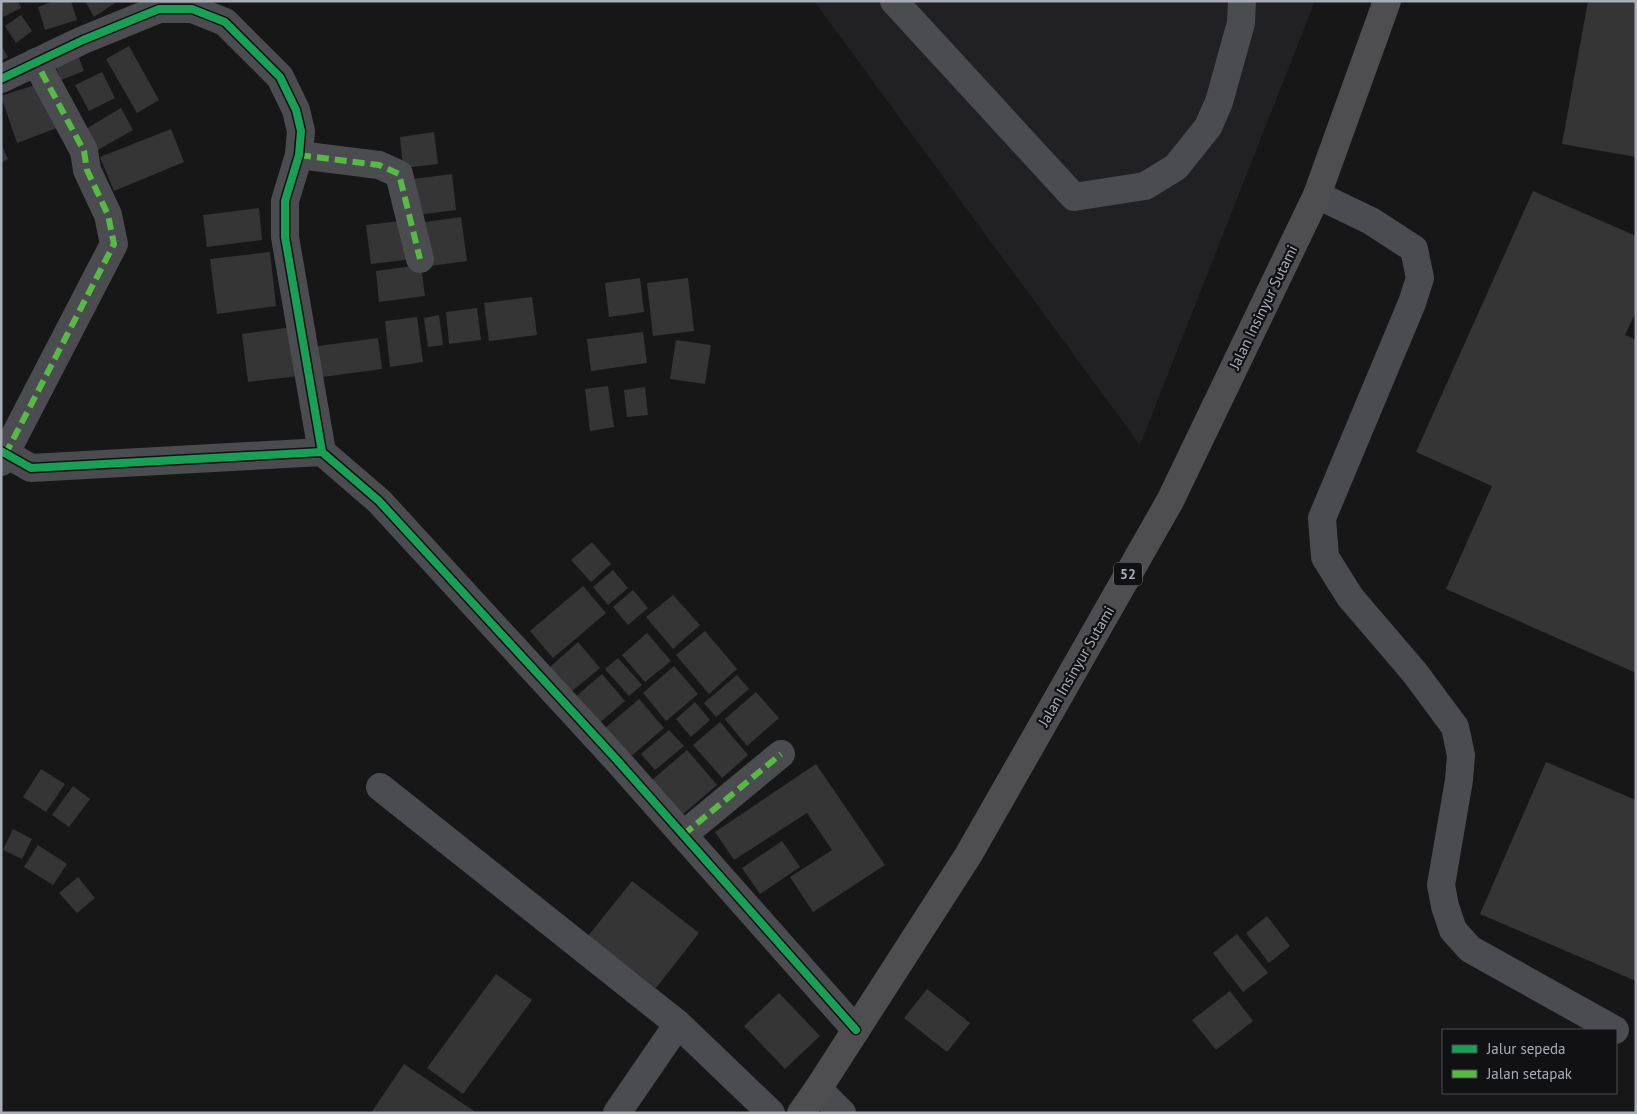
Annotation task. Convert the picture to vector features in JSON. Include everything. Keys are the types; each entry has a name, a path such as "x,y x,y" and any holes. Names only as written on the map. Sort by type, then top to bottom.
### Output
{"highway":[{"name":"Jalan Insinyur Sutami","path":"801,1113 969,854 1170,501 1317,195 1387,1"}],"street":[{"path":"894,1 1074,197 1145,186 1176,167 1208,127 1219,102 1241,23 1242,1"},
{"path":"1,79 159,9 192,9 224,22 280,77 296,110 299,124 299,155 285,201 285,237 322,452 379,501 683,834 856,1030"},
{"path":"36,62 84,151 87,170 108,215 114,244 3,456 31,468 322,452"},
{"path":"299,155 379,165 399,174 420,259"},
{"path":"1317,195 1371,220 1414,248 1420,278 1412,303 1322,518 1325,557 1350,597 1415,673 1455,727 1462,755 1441,885 1444,906 1453,930 1470,948 1613,1029"},
{"path":"683,834 782,754"},
{"path":"380,786 678,1024 771,1113"},
{"path":"617,1113 678,1024"},
{"path":"1617,1031 1636,1042"},
{"path":"818,1089 842,1113"}],"shaded area":[{"path":"814,1 1315,1 1140,445"}],"building":[{"path":"1,1 18,1 21,8 3,17"},
{"path":"54,1 71,1 77,20 45,30 38,7"},
{"path":"85,1 118,1 94,17"},
{"path":"1588,1 1636,1 1636,157 1562,144"},
{"path":"21,15 32,31 16,43 5,26"},
{"path":"1,45 8,57 1,61"},
{"path":"129,46 159,100 137,113 106,59"},
{"path":"75,47 84,71 61,80 52,57"},
{"path":"102,72 115,98 89,111 75,85"},
{"path":"41,83 57,128 17,143 1,96"},
{"path":"121,108 133,130 96,151 84,130"},
{"path":"171,129 184,162 114,191 100,157"},
{"path":"434,132 438,164 403,168 400,137"},
{"path":"1,144 8,159 1,163"},
{"path":"452,174 456,210 418,215 413,179"},
{"path":"1533,191 1636,236 1636,312 1625,335 1636,340 1636,673 1446,589 1492,486 1416,452"},
{"path":"259,208 262,240 207,247 203,215"},
{"path":"461,217 467,261 423,267 418,223"},
{"path":"408,220 413,259 371,264 366,225"},
{"path":"270,252 276,306 217,314 210,259"},
{"path":"421,265 425,296 379,302 376,271"},
{"path":"640,278 644,312 609,317 605,283"},
{"path":"688,278 694,331 653,336 647,283"},
{"path":"532,297 537,335 489,341 484,303"},
{"path":"477,308 481,340 449,344 446,312"},
{"path":"439,315 443,345 428,347 424,318"},
{"path":"417,317 423,362 390,367 385,321"},
{"path":"293,327 299,376 248,382 242,334"},
{"path":"643,332 647,363 591,371 587,339"},
{"path":"378,338 382,369 315,378 311,347"},
{"path":"676,340 711,345 705,384 670,379"},
{"path":"608,386 614,427 590,431 585,389"},
{"path":"645,387 648,415 627,417 624,390"},
{"path":"592,542 611,564 591,582 571,560"},
{"path":"613,570 628,588 608,605 593,587"},
{"path":"583,586 606,613 553,658 530,631"},
{"path":"633,590 648,608 628,625 613,607"},
{"path":"673,595 700,625 673,649 646,617"},
{"path":"705,631 737,669 709,694 676,655"},
{"path":"647,633 671,661 645,682 622,655"},
{"path":"578,642 600,668 571,692 550,667"},
{"path":"618,658 642,685 629,696 605,669"},
{"path":"674,666 698,694 666,721 643,693"},
{"path":"602,674 625,701 597,725 574,698"},
{"path":"737,675 749,689 716,717 704,703"},
{"path":"756,692 779,718 747,746 725,719"},
{"path":"639,699 664,728 629,758 604,729"},
{"path":"695,702 710,720 691,737 676,719"},
{"path":"720,722 748,755 722,778 693,745"},
{"path":"669,730 684,746 655,770 641,754"},
{"path":"687,750 717,785 675,821 645,786"},
{"path":"1546,762 1636,800 1636,981 1480,914"},
{"path":"816,764 885,865 813,912 790,877 832,850 807,813 734,860 715,832"},
{"path":"41,769 65,784 46,812 23,797"},
{"path":"73,786 90,799 69,827 52,815"},
{"path":"13,829 32,839 22,859 3,850"},
{"path":"782,841 800,867 760,894 742,868"},
{"path":"38,845 67,864 53,885 24,867"},
{"path":"78,877 95,898 77,913 59,893"},
{"path":"632,881 699,933 656,988 588,936"},
{"path":"1267,916 1290,946 1269,963 1246,933"},
{"path":"1237,934 1268,973 1243,992 1213,953"},
{"path":"496,974 532,1000 463,1094 427,1068"},
{"path":"927,989 970,1023 947,1052 904,1018"},
{"path":"1230,991 1253,1021 1216,1050 1192,1020"},
{"path":"779,993 820,1036 785,1069 744,1026"},
{"path":"404,1064 477,1113 371,1113"}],"marked path":[{"path":"5,455 114,244 108,215 87,170 84,151 36,62"},
{"path":"299,155 379,165 399,174 420,259"},
{"path":"683,835 781,754"}],"cycle path":[{"path":"1,79 83,40 159,9 192,9 225,22 280,77 296,110 301,131 299,155 285,201 285,237 322,452"},
{"path":"1,451 31,468 322,452 379,501 616,759 856,1030"}]}
